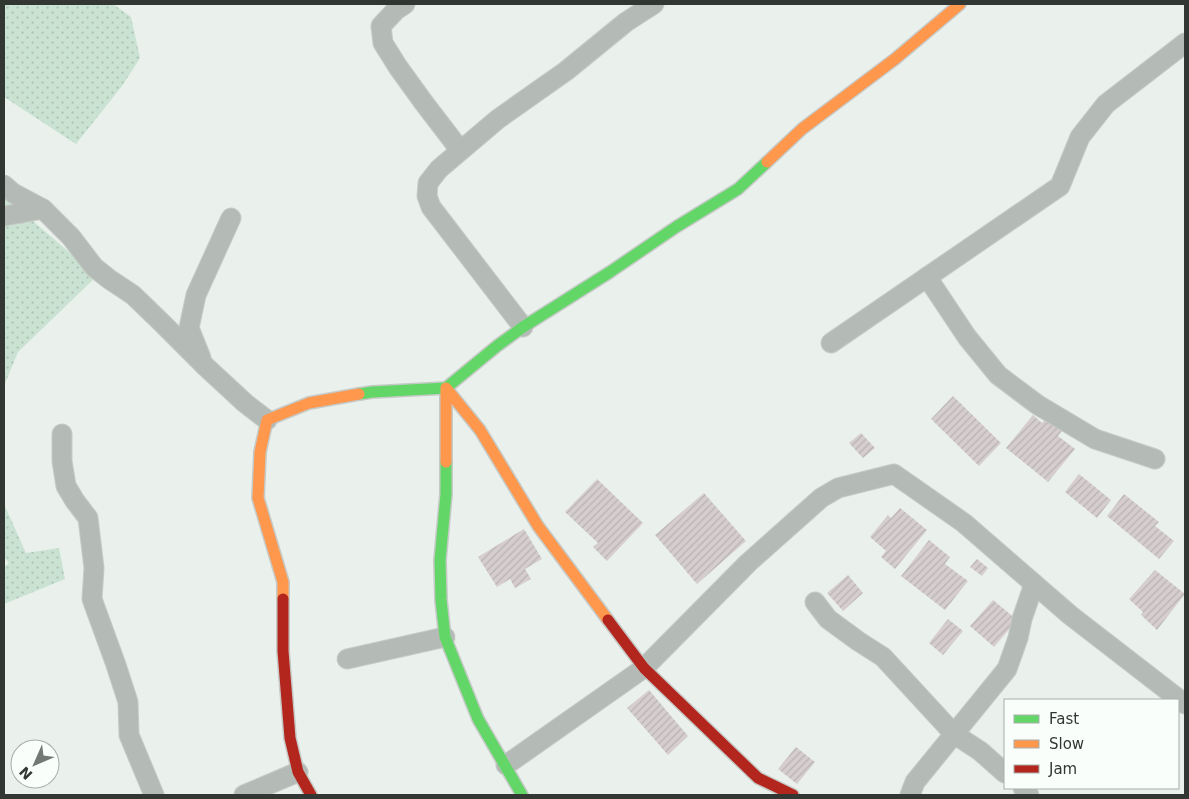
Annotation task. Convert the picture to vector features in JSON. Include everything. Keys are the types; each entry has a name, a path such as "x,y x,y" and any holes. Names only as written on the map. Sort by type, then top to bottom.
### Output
{"street":[{"path":"405,4 396,10 381,26 384,43 419,96 460,150"},
{"path":"523,327 432,207 427,196 428,183 439,169 498,119 566,71 626,22 654,4"},
{"path":"267,420 309,402 372,392 446,388 523,327 610,272 676,227 738,190 802,129 895,59 960,4"},
{"path":"831,342 1060,186 1080,137 1106,104 1185,43"},
{"path":"4,185 43,209 70,237 94,267 133,295 205,366 245,403 267,420"},
{"path":"4,216 43,209"},
{"path":"205,366 189,328 196,295 230,218"},
{"path":"926,277 967,337 998,375 1038,405 1095,439 1155,459"},
{"path":"446,388 446,494 440,560 441,600 445,638 478,719 522,795"},
{"path":"446,388 480,430 538,526 644,668 758,778 793,795"},
{"path":"267,420 260,452 258,498 283,582 283,651 290,738 298,772 311,795"},
{"path":"62,434 62,461 66,486 88,518 94,568 92,599 128,702 129,735 154,795"},
{"path":"506,766 644,668 748,563 821,498 838,488 894,474 964,523 1070,615 1179,699"},
{"path":"910,795 915,782 1007,669 1034,584"},
{"path":"815,602 828,619 884,657 954,734 980,751 1004,772"},
{"path":"348,659 445,638"},
{"path":"244,795 298,772"}],"green space":[{"path":"4,4 113,4 131,17 140,58 122,86 76,144 4,97"},
{"path":"4,198 97,276 18,352 4,386"},
{"path":"4,504 26,553 59,548 65,579 4,604 4,567 9,563 4,557"}],"building":[{"path":"953,396 1001,443 979,466 931,419"},
{"path":"1033,415 1042,423 1046,418 1062,431 1058,436 1075,449 1048,482 1006,448"},
{"path":"861,433 875,448 863,458 849,443"},
{"path":"1079,474 1111,500 1097,518 1065,492"},
{"path":"597,479 643,523 607,561 593,547 598,543 565,512"},
{"path":"704,493 746,541 697,584 655,535"},
{"path":"1124,494 1159,522 1155,526 1174,541 1159,559 1107,516"},
{"path":"900,508 927,530 895,569 881,557 886,551 870,537 888,515 891,518"},
{"path":"524,529 542,559 525,569 531,579 515,588 510,579 497,587 478,557"},
{"path":"929,540 950,557 945,564 968,581 945,610 901,576"},
{"path":"977,559 988,568 982,576 970,567"},
{"path":"1155,570 1185,594 1157,630 1141,615 1143,612 1129,599"},
{"path":"848,575 863,593 843,611 827,593"},
{"path":"993,600 1017,620 994,647 970,626"},
{"path":"948,619 963,631 943,655 929,643"},
{"path":"649,690 688,736 668,755 627,708"},
{"path":"796,747 815,762 797,784 778,769"}],"traffic: fast":[{"path":"359,394 446,388 523,327 610,272 676,227 738,189 767,162"},
{"path":"446,462 446,494 440,560 441,600 445,637 478,719 522,795"}],"traffic: slow":[{"path":"767,162 802,129 895,59 960,4"},
{"path":"446,462 446,388 480,430 538,526 608,620"},
{"path":"283,599 283,582 258,498 260,452 267,420 309,403 359,394"}],"traffic: jam":[{"path":"283,599 283,651 290,738 298,772 311,795"},
{"path":"608,620 644,668 758,778 793,795"}]}
